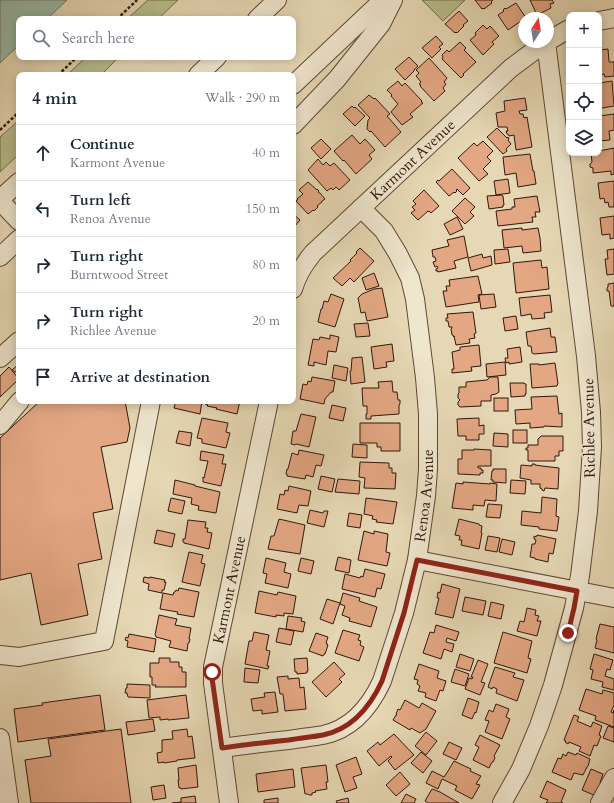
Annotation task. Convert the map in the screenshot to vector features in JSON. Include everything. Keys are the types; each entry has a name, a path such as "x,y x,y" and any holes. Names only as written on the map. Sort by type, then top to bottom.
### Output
{"street":[{"path":"296,82 383,0"},
{"path":"296,122 337,79 381,24 394,0"},
{"path":"260,16 272,2"},
{"path":"602,20 614,18"},
{"name":"Karmont Avenue","path":"554,38 566,31"},
{"name":"Karmont Avenue","path":"296,282 309,258 511,68 539,48"},
{"name":"Richlee Avenue","path":"502,803 524,762 544,710 566,640 580,576 588,504 592,447 591,412 586,356 548,48"},
{"path":"201,72 214,60"},
{"path":"16,185 0,200 16,218"},
{"name":"Renoa Avenue","path":"222,748 323,735 343,728 358,717 372,700 382,681 404,613 417,560 426,496 428,470 428,414 425,378 410,278 384,231 361,208"},
{"path":"0,257 16,242"},
{"path":"0,358 16,344"},
{"path":"0,425 18,404"},
{"path":"0,655 19,657 104,641 151,404"},
{"name":"Karmont Avenue","path":"229,803 212,678 214,662 268,404"},
{"path":"417,560 614,598"},
{"path":"0,738 9,803"},
{"path":"600,803 614,778"}],"path":[{"path":"120,16 137,0"},
{"path":"61,72 74,60"},
{"path":"0,130 16,115"}],"shaded area":[{"path":"0,0 67,0 50,16 16,16 16,48 0,63"},
{"path":"148,0 178,0 161,16 130,16"},
{"path":"422,0 465,0 443,21"},
{"path":"83,60 116,60 104,72 70,72"},
{"path":"16,123 16,157 0,172 0,137"}],"building":[{"path":"475,0 493,0 491,2 492,3 482,9"},
{"path":"530,0 552,0 554,3 550,4 551,8 543,12 536,12"},
{"path":"516,3 522,12 518,12 518,23 508,30 498,15 504,11 503,10 505,8 506,9"},
{"path":"459,11 468,21 457,33 455,33 445,24"},
{"path":"483,25 487,29 490,26 499,36 492,42 494,44 483,55 470,40 476,35 475,33"},
{"path":"436,36 443,44 439,47 441,49 432,58 422,48"},
{"path":"460,42 466,48 464,50 476,62 463,74 464,75 461,78 442,59 442,55 447,50 449,52"},
{"path":"608,49 609,62 614,62 614,76 605,77 604,74 602,74 602,50"},
{"path":"409,57 418,66 405,80 395,69"},
{"path":"429,58 447,78 444,82 446,84 443,88 445,91 434,101 420,86 421,85 419,84 421,82 416,76 419,73 416,70"},
{"path":"398,81 402,86 405,83 423,103 410,114 413,117 402,125 391,112 398,104 387,90"},
{"path":"612,81 614,106 602,108 602,83"},
{"path":"369,95 374,99 375,98 390,114 387,116 401,132 385,147 371,131 370,132 367,129 368,120 370,118 358,105"},
{"path":"525,98 527,110 519,111 520,114 523,114 524,118 527,117 532,147 516,150 514,135 509,136 507,134 507,127 498,127 496,113 505,111 504,101"},
{"path":"352,106 365,116 355,126 343,114"},
{"path":"614,114 614,130 609,131 610,140 602,141 602,116"},
{"path":"497,128 507,138 508,137 511,144 506,149 507,151 503,154 487,137"},
{"path":"352,135 360,144 365,139 375,150 369,155 372,159 356,174 334,151"},
{"path":"321,139 331,149 321,159 311,148"},
{"path":"483,141 493,151 487,157 491,161 483,169 488,174 479,181 458,158 474,143 477,146"},
{"path":"614,148 614,174 611,175 611,171 593,173 593,168 590,167 592,162 591,156 602,156 602,150"},
{"path":"530,154 536,184 518,187 516,173 505,175 503,157"},
{"path":"318,159 323,165 326,162 330,166 334,163 350,180 339,190 336,187 333,190 331,188 327,191 308,170"},
{"path":"452,169 470,188 463,195 457,189 455,193 454,192 449,196 436,182"},
{"path":"508,179 510,193 496,195 494,181"},
{"path":"614,181 614,207 609,207 608,202 605,203 604,198 600,199 598,183"},
{"path":"308,182 319,191 318,192 325,199 314,211 313,210 308,214 296,201 303,194 299,190"},
{"path":"424,190 439,206 431,213 428,211 418,220 411,213 415,210 412,207 416,204 413,201"},
{"path":"487,196 503,196 503,207 489,209"},
{"path":"537,196 540,212 535,212 536,217 532,217 533,222 498,226 496,211 512,209 512,207 515,207 514,199"},
{"path":"465,198 475,207 470,212 474,216 465,224 452,211"},
{"path":"614,216 614,238 610,239 610,234 602,235 600,218"},
{"path":"296,217 300,220 296,225"},
{"path":"457,217 463,229 450,235 444,224"},
{"path":"522,228 522,230 538,228 541,251 523,253 522,246 504,248 502,230"},
{"path":"464,236 468,257 454,261 456,268 438,272 436,271 438,268 437,266 435,267 433,262 436,261 435,257 433,257 432,250 449,246 447,240"},
{"path":"360,248 374,261 354,282 350,278 342,286 333,278 351,261 350,260"},
{"path":"508,249 510,262 495,264 494,250"},
{"path":"614,249 614,274 607,275 605,259 608,259 607,250"},
{"path":"482,254 483,258 491,256 492,265 471,271 468,258"},
{"path":"541,260 542,268 547,267 549,289 516,293 513,263"},
{"path":"374,273 379,286 366,290 362,278"},
{"path":"478,276 482,294 478,295 479,302 446,307 443,291 447,291 446,286 450,286 449,280"},
{"path":"614,283 614,306 611,306 609,291 607,291 607,288 608,284"},
{"path":"382,288 388,317 367,321 365,312 361,313 358,298 362,294 374,289"},
{"path":"331,294 344,299 335,327 318,322 324,301 328,302"},
{"path":"494,294 496,307 481,309 479,295"},
{"path":"550,295 552,312 544,313 545,318 532,319 531,314 521,316 519,298"},
{"path":"473,312 476,333 474,334 475,338 469,339 470,343 456,345 454,336 452,335 452,327 449,327 448,321 446,321 446,318 448,318 447,314"},
{"path":"516,316 518,329 505,331 503,318"},
{"path":"368,323 370,336 356,337 354,324"},
{"path":"550,328 551,337 555,337 557,352 532,353 531,346 528,346 526,332"},
{"path":"330,335 339,337 336,352 328,351 326,365 314,362 314,366 308,365 313,339 319,340 320,337 330,339"},
{"path":"392,344 394,361 386,362 387,367 374,369 371,347"},
{"path":"479,345 481,366 471,367 472,371 452,373 452,369 454,369 452,352 460,350 460,347"},
{"path":"520,347 522,362 506,363 505,358 508,358 507,349"},
{"path":"362,357 365,382 351,384 350,371 352,358"},
{"path":"505,362 506,375 487,377 486,364"},
{"path":"555,363 557,386 532,388 530,364 539,365"},
{"path":"334,365 348,368 346,381 332,378"},
{"path":"9,367 16,375 16,382 0,397 0,376"},
{"path":"16,367 16,372 12,370"},
{"path":"312,377 335,381 333,392 331,392 325,399 324,404 300,399 303,384 307,385 308,381 311,382"},
{"path":"490,377 498,377 499,392 491,395 491,401 481,401 481,406 460,407 458,405 460,400 458,398 459,387 466,387 466,382 487,380"},
{"path":"392,381 393,392 397,392 398,400 400,400 399,414 371,416 371,419 366,419 367,406 363,406 362,388 379,388 378,382"},
{"path":"510,383 526,384 525,396 511,397"},
{"path":"557,396 559,414 562,413 562,427 544,426 530,428 530,423 516,424 515,410 532,409 531,397"},
{"path":"494,398 508,398 508,411 494,411"},
{"path":"37,404 126,404 130,428 127,442 101,447 113,509 93,513 102,559 78,564 88,615 41,625 31,573 0,580 0,438"},
{"path":"175,404 202,404 200,414 174,408"},
{"path":"205,404 239,404 237,414 216,409 217,408 207,406 208,405"},
{"path":"332,405 346,408 343,421 329,418"},
{"path":"301,414 316,417 309,447 291,444 293,431 296,431"},
{"path":"202,418 228,423 226,432 230,433 226,448 202,443 202,439 197,438"},
{"path":"479,418 479,426 484,425 484,434 479,434 479,440 466,440 466,436 458,436 457,419"},
{"path":"360,423 400,423 400,451 381,451 381,447 377,447 377,443 360,443"},
{"path":"513,430 527,430 527,443 513,443"},
{"path":"179,431 192,433 190,446 176,443"},
{"path":"494,433 508,434 508,447 493,446"},
{"path":"541,436 563,436 563,451 559,451 559,456 555,456 555,461 528,461 528,450 526,450 526,448 528,448 528,445 538,445 538,439"},
{"path":"353,444 367,445 367,458 352,457"},
{"path":"299,450 324,455 321,466 316,465 313,477 306,475 305,479 287,476 287,469 292,453 298,455"},
{"path":"462,450 491,450 491,466 478,466 478,468 483,470 483,473 480,473 480,475 458,474 458,459 462,459"},
{"path":"201,451 224,455 222,464 226,464 221,486 203,482 208,461 200,460"},
{"path":"360,462 389,463 389,468 392,468 392,473 396,473 395,489 364,488 365,478 359,477"},
{"path":"532,464 559,468 558,489 545,488 544,491 540,488 540,484 531,484 531,480 520,478 521,465 532,466"},
{"path":"493,469 506,469 506,483 493,482 493,480 491,480"},
{"path":"321,476 335,479 332,492 318,489"},
{"path":"338,479 360,481 359,494 335,492"},
{"path":"175,480 220,492 216,513 198,510 199,506 191,504 192,498 173,494"},
{"path":"511,480 526,481 525,494 510,493"},
{"path":"463,482 497,484 496,501 485,500 484,506 473,505 473,510 452,508 456,483 463,484"},
{"path":"289,486 311,491 308,506 299,505 297,513 277,509 280,494 284,495 285,490 288,491"},
{"path":"542,497 557,499 556,516 559,517 557,531 521,525 522,511 541,513"},
{"path":"171,498 185,501 182,514 168,511"},
{"path":"366,498 397,502 393,524 376,522 377,520 372,519 373,516 364,514"},
{"path":"488,504 502,505 500,518 486,517"},
{"path":"310,510 323,513 324,511 328,511 324,527 307,523"},
{"path":"349,513 362,515 360,528 347,526"},
{"path":"279,519 305,525 300,554 268,549 271,536 274,536"},
{"path":"459,519 482,526 479,549 461,545 462,540 459,540 460,536 455,535"},
{"path":"188,520 206,522 205,528 208,528 207,532 212,533 209,549 183,542 183,539 185,539"},
{"path":"157,530 175,534 172,547 154,543"},
{"path":"364,531 374,534 374,531 388,534 386,552 390,553 387,566 358,560"},
{"path":"537,535 556,539 553,554 549,553 548,562 530,557 532,544 535,544 536,540 534,539 534,536 536,537"},
{"path":"488,536 500,538 497,552 485,550"},
{"path":"502,539 515,542 512,555 499,552"},
{"path":"189,552 203,555 201,563 205,564 200,586 182,582"},
{"path":"338,557 351,560 349,573 335,570"},
{"path":"266,558 286,563 284,572 291,574 288,588 265,583 267,574 263,573"},
{"path":"301,558 314,561 311,574 298,571"},
{"path":"365,569 385,574 381,589 377,588 375,597 342,589 345,574 360,578 361,576 363,577"},
{"path":"144,577 165,580 164,582 166,582 162,593 148,590 149,584 143,582"},
{"path":"442,584 460,589 453,618 435,614 439,598 437,598 438,592 440,593"},
{"path":"179,588 199,592 194,617 177,614 178,612 160,609 163,593 173,595"},
{"path":"259,591 277,595 278,592 296,596 293,614 284,613 284,616 276,615 276,617 255,613"},
{"path":"343,593 360,598 359,601 377,607 371,627 349,621 350,618 342,615 345,606 340,604"},
{"path":"465,597 486,601 483,615 462,611"},
{"path":"327,599 340,603 333,624 320,619"},
{"path":"491,602 504,605 501,619 488,616"},
{"path":"527,608 536,610 535,615 539,616 537,621 541,621 537,636 517,631 520,621 524,622"},
{"path":"159,615 177,619 175,625 191,628 187,651 169,647 171,641 156,637 155,635"},
{"path":"288,616 302,618 301,621 305,622 303,632 286,629"},
{"path":"600,624 614,627 614,653 595,648"},
{"path":"436,625 459,632 456,641 447,638 446,642 454,644 452,652 444,649 441,659 423,653 430,632 434,633"},
{"path":"279,628 294,631 291,645 276,642"},
{"path":"343,630 360,635 358,640 361,641 360,645 364,647 359,661 335,653"},
{"path":"254,632 269,635 266,650 270,651 267,666 269,666 268,669 245,664 249,641 252,641"},
{"path":"503,632 532,641 528,658 531,659 527,673 494,663"},
{"path":"316,633 328,637 326,643 328,645 323,656 309,651"},
{"path":"129,634 156,639 154,652 127,647 128,641 125,640 126,637 128,638"},
{"path":"460,654 474,659 470,671 456,667"},
{"path":"594,654 613,660 610,670 607,669 605,676 614,679 614,690 602,687 603,682 591,679 593,670 590,669"},
{"path":"159,658 170,658 170,662 179,662 179,667 182,667 182,672 186,672 186,687 155,687 156,685 152,685 152,677 150,677 150,663 159,663"},
{"path":"307,658 307,673 297,674 297,672 295,672 294,659"},
{"path":"478,660 488,664 481,682 485,683 480,695 465,689 469,678 472,679 473,677 471,677"},
{"path":"334,662 345,674 339,679 342,682 326,697 312,682"},
{"path":"419,664 439,671 437,678 446,681 443,691 440,690 436,701 425,697 426,693 418,691 420,686 417,684 418,680 414,679"},
{"path":"495,667 515,673 513,677 524,680 517,701 496,693 497,689 493,687 492,689 488,687"},
{"path":"245,668 260,670 258,683 244,682"},
{"path":"455,669 469,674 465,686 451,682"},
{"path":"288,676 288,679 299,678 300,688 304,687 306,709 285,711 283,694 280,694 277,677"},
{"path":"127,684 150,685 150,698 128,697 127,693 125,693"},
{"path":"586,689 602,694 603,690 614,693 614,705 611,712 613,713 614,710 614,727 595,720 596,716 579,710"},
{"path":"275,692 278,712 262,714 262,710 253,711 251,699 265,697 264,693"},
{"path":"100,695 105,730 18,742 14,709 43,705 42,703"},
{"path":"186,695 189,718 160,720 160,717 149,718 147,700"},
{"path":"468,698 479,702 476,713 475,712 472,719 462,715"},
{"path":"405,700 419,708 422,703 436,711 426,729 420,733 411,728 410,730 393,720 397,715 398,709 400,710"},
{"path":"496,704 509,709 506,717 510,719 502,739 485,732 489,721 485,720 489,710 493,712"},
{"path":"574,715 579,717 577,721 591,727 593,722 602,726 599,735 601,736 597,746 594,745 590,756 579,751 581,747 569,742 568,744 564,740"},
{"path":"153,719 155,731 128,735 126,722"},
{"path":"608,726 614,728 614,742 603,738"},
{"path":"121,729 131,803 31,803 25,760 51,756 48,739"},
{"path":"187,729 188,737 192,736 195,758 158,763 157,753 162,752 162,740 173,739 172,731"},
{"path":"426,732 437,741 426,755 415,746"},
{"path":"394,734 414,755 395,770 388,761 392,757 391,756 379,766 367,751 378,742 380,745"},
{"path":"480,735 500,745 489,768 473,760 479,747 475,745"},
{"path":"449,742 462,748 456,760 443,754"},
{"path":"421,752 432,761 423,773 411,763"},
{"path":"568,752 576,755 577,753 590,759 583,775 574,773 571,780 552,772 558,758 561,759 563,754 566,756"},
{"path":"356,757 362,774 353,777 357,788 345,792 336,765"},
{"path":"454,761 471,769 470,771 481,776 476,784 480,785 472,799 455,790 457,786 442,779 438,789 426,783 432,771 444,777"},
{"path":"196,765 198,787 179,788 178,768"},
{"path":"326,765 328,782 326,782 327,789 315,791 316,792 312,793 312,795 305,794 301,768"},
{"path":"293,769 295,787 258,792 256,774"},
{"path":"591,769 603,774 596,796 582,790"},
{"path":"400,772 410,784 396,796 386,785"},
{"path":"547,781 566,790 561,802 563,803 546,803 548,800 540,797"},
{"path":"164,785 166,798 153,800 151,787"},
{"path":"432,789 459,803 428,803 425,801"},
{"path":"406,794 416,799 414,803 401,803"},
{"path":"195,796 196,803 172,803 181,802 181,798"},
{"path":"278,798 278,803 264,803 264,800"},
{"path":"348,798 349,803 337,803 336,801"}],"route":[{"path":"212,672 222,748 323,735 343,728 366,709 382,681 404,613 417,560 577,591 568,633"}]}
